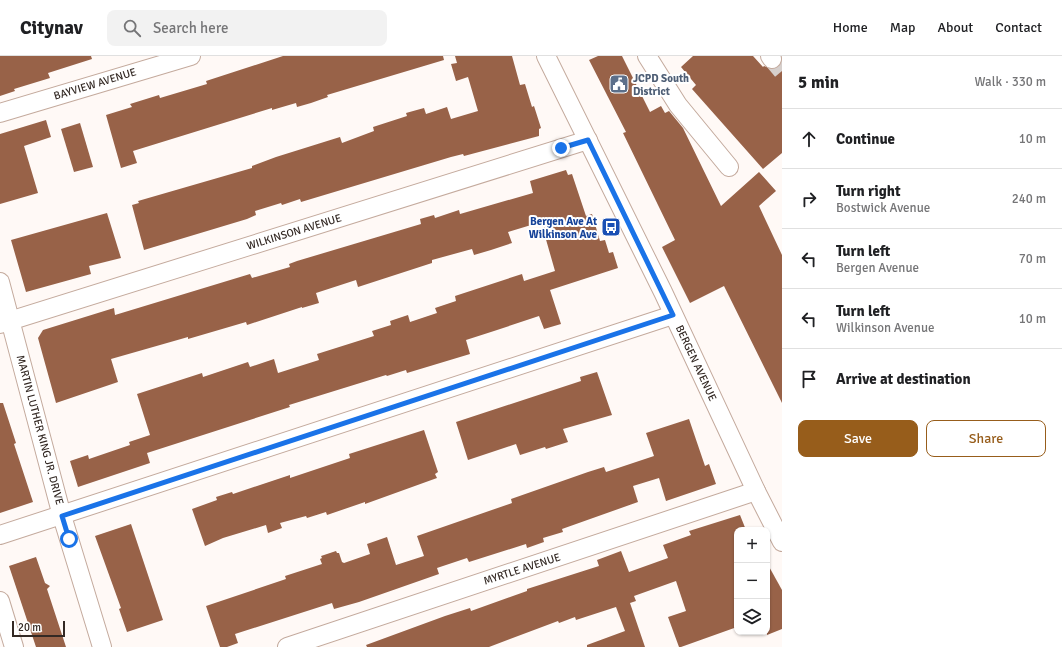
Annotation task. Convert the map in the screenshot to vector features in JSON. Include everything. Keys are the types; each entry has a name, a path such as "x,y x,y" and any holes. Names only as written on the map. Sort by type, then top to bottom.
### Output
{"street":[{"name":"BAYVIEW AVENUE","path":"0,113 191,56"},
{"path":"647,56 678,104 729,167"},
{"name":"BERGEN AVENUE","path":"551,58 588,140 673,315 756,492 782,542"},
{"name":"WILKINSON AVENUE","path":"5,322 588,140"},
{"name":"MARTIN LUTHER KING JR. DRIVE","path":"0,282 5,322 102,647"},
{"path":"0,535 62,516 673,315"},
{"name":"MYRTLE AVENUE","path":"287,647 756,492"},
{"path":"0,601 14,647"}],"building":[{"path":"0,56 91,56 92,59 48,73 50,78 14,89 15,91 0,96"},
{"path":"283,56 443,56 444,60 327,95 328,97 311,103 297,107 296,103 272,110 272,108 133,151 137,163 121,168 106,115 132,107 130,104 159,95 160,98 207,84 206,81"},
{"path":"455,56 512,56 520,85 525,84 532,107 534,106 541,128 539,129 539,136 464,156 463,154 451,157 301,202 300,199 282,205 281,203 255,211 256,215 247,219 144,250 132,205 139,203 138,201 252,168 252,166 276,157 340,137 342,143 374,131 373,127 407,116 406,113 424,108 426,114 447,107 451,119 478,111 468,77 456,81 451,64 457,63"},
{"path":"598,56 622,56 650,112 661,106 665,113 669,111 683,128 721,206 759,172 776,191 759,206 782,255 782,403 724,286 690,303 662,247 675,240 623,133 626,132 589,60"},
{"path":"693,56 753,56 763,67 772,69 778,67 782,61 782,153 763,169 692,89 696,85 681,67"},
{"path":"46,120 51,137 24,146 38,193 0,204 0,134"},
{"path":"80,123 93,167 74,172 61,129"},
{"path":"566,170 568,175 572,174 586,216 592,214 600,241 605,240 609,253 613,252 618,268 550,290 561,324 544,329 539,316 466,340 470,354 407,373 406,370 387,376 386,375 289,405 290,407 147,453 150,463 78,487 70,461 88,455 89,459 130,445 129,442 150,435 137,394 202,373 203,377 248,362 250,367 274,359 278,373 319,360 317,354 374,336 372,331 391,325 390,321 408,315 410,322 437,313 435,308 456,301 455,296 522,274 524,281 555,271 541,222 508,232 512,243 491,250 474,255 472,249 432,260 432,263 358,287 356,280 316,293 319,303 247,325 246,322 111,359 118,382 56,403 38,338 43,330 114,308 115,315 250,274 252,278 290,267 289,264 297,261 421,224 420,219 434,215 435,218 459,210 460,214 533,193 530,181"},
{"path":"107,213 121,258 89,266 91,274 26,292 11,240"},
{"path":"597,372 612,415 563,429 568,442 546,449 545,447 520,455 516,444 468,460 456,422 581,381 580,377"},
{"path":"0,403 3,403 16,443 14,444 33,502 0,513"},
{"path":"689,419 705,466 709,464 716,484 666,501 659,478 633,486 638,502 562,529 563,532 543,538 544,542 527,548 526,544 469,562 467,558 437,568 439,574 359,602 334,609 332,603 235,634 238,643 227,647 220,647 206,606 286,579 285,576 322,564 320,559 322,558 321,556 336,551 339,553 342,562 344,563 370,554 367,544 387,537 396,565 424,556 417,536 512,503 511,499 588,472 604,467 606,472 654,456 646,433"},
{"path":"424,430 438,472 435,474 437,478 365,504 365,502 327,515 326,512 307,518 306,516 280,523 282,528 268,533 266,525 223,538 205,546 192,509 217,500 216,497 232,492 233,494 290,475 290,478 350,458 349,454"},
{"path":"740,515 745,527 734,527 734,628 679,647 668,617 686,611 676,581 634,596 636,601 630,603 645,647 587,647 587,645 625,631 616,607 576,620 575,617 559,623 558,621 489,647 367,647 366,645 445,616 470,608 471,611 527,591 527,589 599,566 597,560 621,551 629,572 668,558 663,545 691,535 689,531"},
{"path":"131,524 163,620 127,632 119,609 121,608 95,536"},
{"path":"36,557 45,583 50,586 47,589 66,647 36,647 9,566"},
{"path":"770,568 782,590 782,629 770,634"}],"tunnel":[{"path":"772,59 782,71"}],"place":[{"name":"JCPD South District","path":"619,84"},
{"name":"Bergen Ave At Wilkinson Ave","path":"611,227"}],"route":[{"path":"69,539 62,516 673,315 588,140 561,148"}]}
